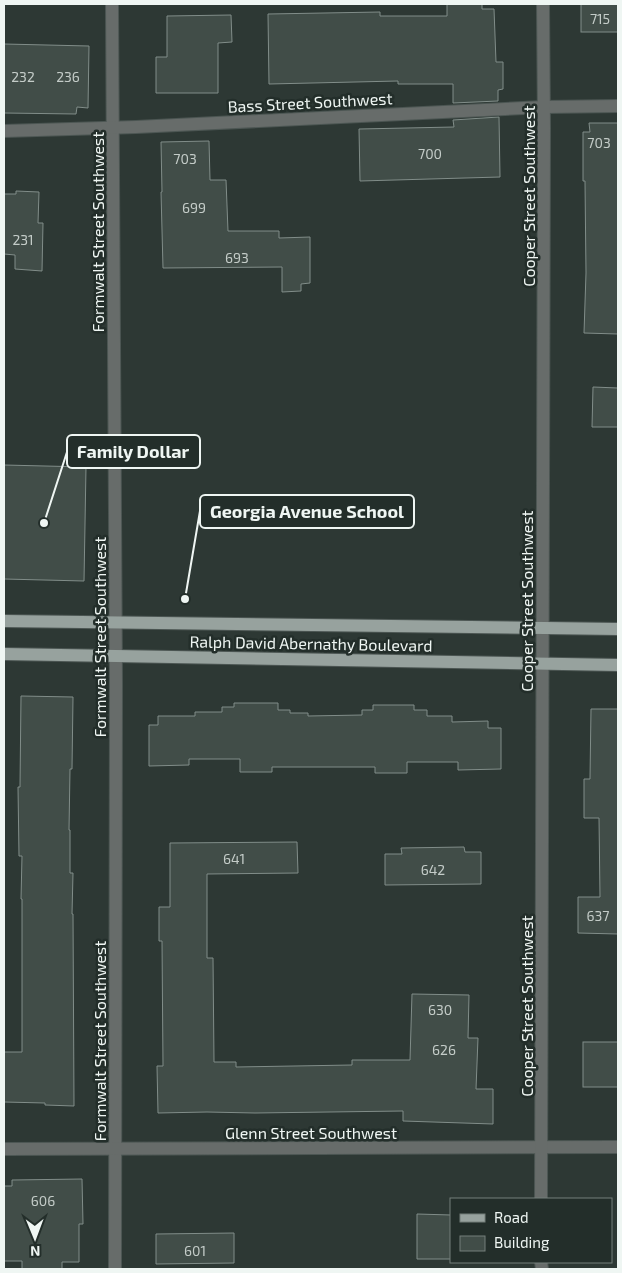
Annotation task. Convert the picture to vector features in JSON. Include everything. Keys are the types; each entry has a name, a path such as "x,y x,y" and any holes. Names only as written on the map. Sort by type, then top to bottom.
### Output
{"main road":[{"name":"Ralph David Abernathy Boulevard","path":"4,621 618,629"},
{"name":"Ralph David Abernathy Boulevard","path":"4,654 618,665"}],"street":[{"name":"Formwalt Street Southwest","path":"112,4 116,655 115,1269"},
{"name":"Cooper Street Southwest","path":"542,1198 543,4"},
{"name":"Bass Street Southwest","path":"4,131 618,106"},
{"name":"Glenn Street Southwest","path":"4,1148 618,1147"}],"building":[{"path":"447,4 482,4 482,9 494,9 496,62 503,62 503,89 498,90 498,101 453,103 453,84 398,84 398,81 269,84 268,14 380,12 380,16 447,16"},
{"path":"581,4 618,4 618,32 581,32"},
{"path":"231,15 232,42 218,43 218,93 156,93 156,57 167,57 167,16"},
{"path":"4,44 89,46 88,108 77,107 76,114 4,113"},
{"path":"499,117 500,177 360,181 359,129 454,127 453,120"},
{"path":"589,123 618,123 618,334 584,333 586,273 583,132 590,132"},
{"path":"209,141 210,180 226,180 228,231 279,231 279,238 310,237 310,283 301,284 301,291 282,292 282,267 163,268 161,142"},
{"path":"16,191 39,192 38,223 43,223 42,271 15,269 15,255 4,254 4,194 16,194"},
{"path":"593,387 618,388 618,427 592,427"},
{"path":"4,465 86,467 84,581 4,579"},
{"path":"21,696 73,697 69,830 70,873 73,873 74,1106 4,1102 4,1052 22,1052 22,856 19,856 18,787 20,787"},
{"path":"234,703 278,703 278,710 290,710 290,713 308,713 308,716 362,715 362,710 373,710 373,705 414,705 414,710 427,710 427,716 452,716 452,722 488,721 488,728 501,728 501,769 458,770 458,762 407,762 407,773 375,773 375,767 272,767 272,772 240,772 240,759 189,759 189,765 149,766 149,725 158,725 158,716 195,716 195,712 222,712 222,707 234,707"},
{"path":"591,709 618,709 618,934 578,933 578,897 600,897 599,818 584,818 584,779 590,779"},
{"path":"297,842 298,873 207,874 207,958 213,958 214,1062 236,1062 236,1067 352,1065 352,1060 410,1060 412,994 469,995 468,1038 478,1038 476,1089 493,1089 493,1124 403,1121 403,1111 158,1113 157,1066 163,1066 162,941 159,941 159,907 170,907 170,843"},
{"path":"464,847 465,852 481,852 481,884 385,885 385,854 402,854 401,848"},
{"path":"583,1042 618,1042 618,1087 583,1087"},
{"path":"82,1179 83,1224 79,1224 79,1262 62,1262 62,1269 22,1269 22,1261 4,1261 4,1186 12,1186 12,1180"},
{"path":"417,1214 450,1215 450,1259 417,1259"},
{"path":"234,1233 234,1263 156,1264 156,1234"}],"place":[{"name":"Family Dollar","path":"44,523"},
{"name":"Georgia Avenue School","path":"185,599"}]}
